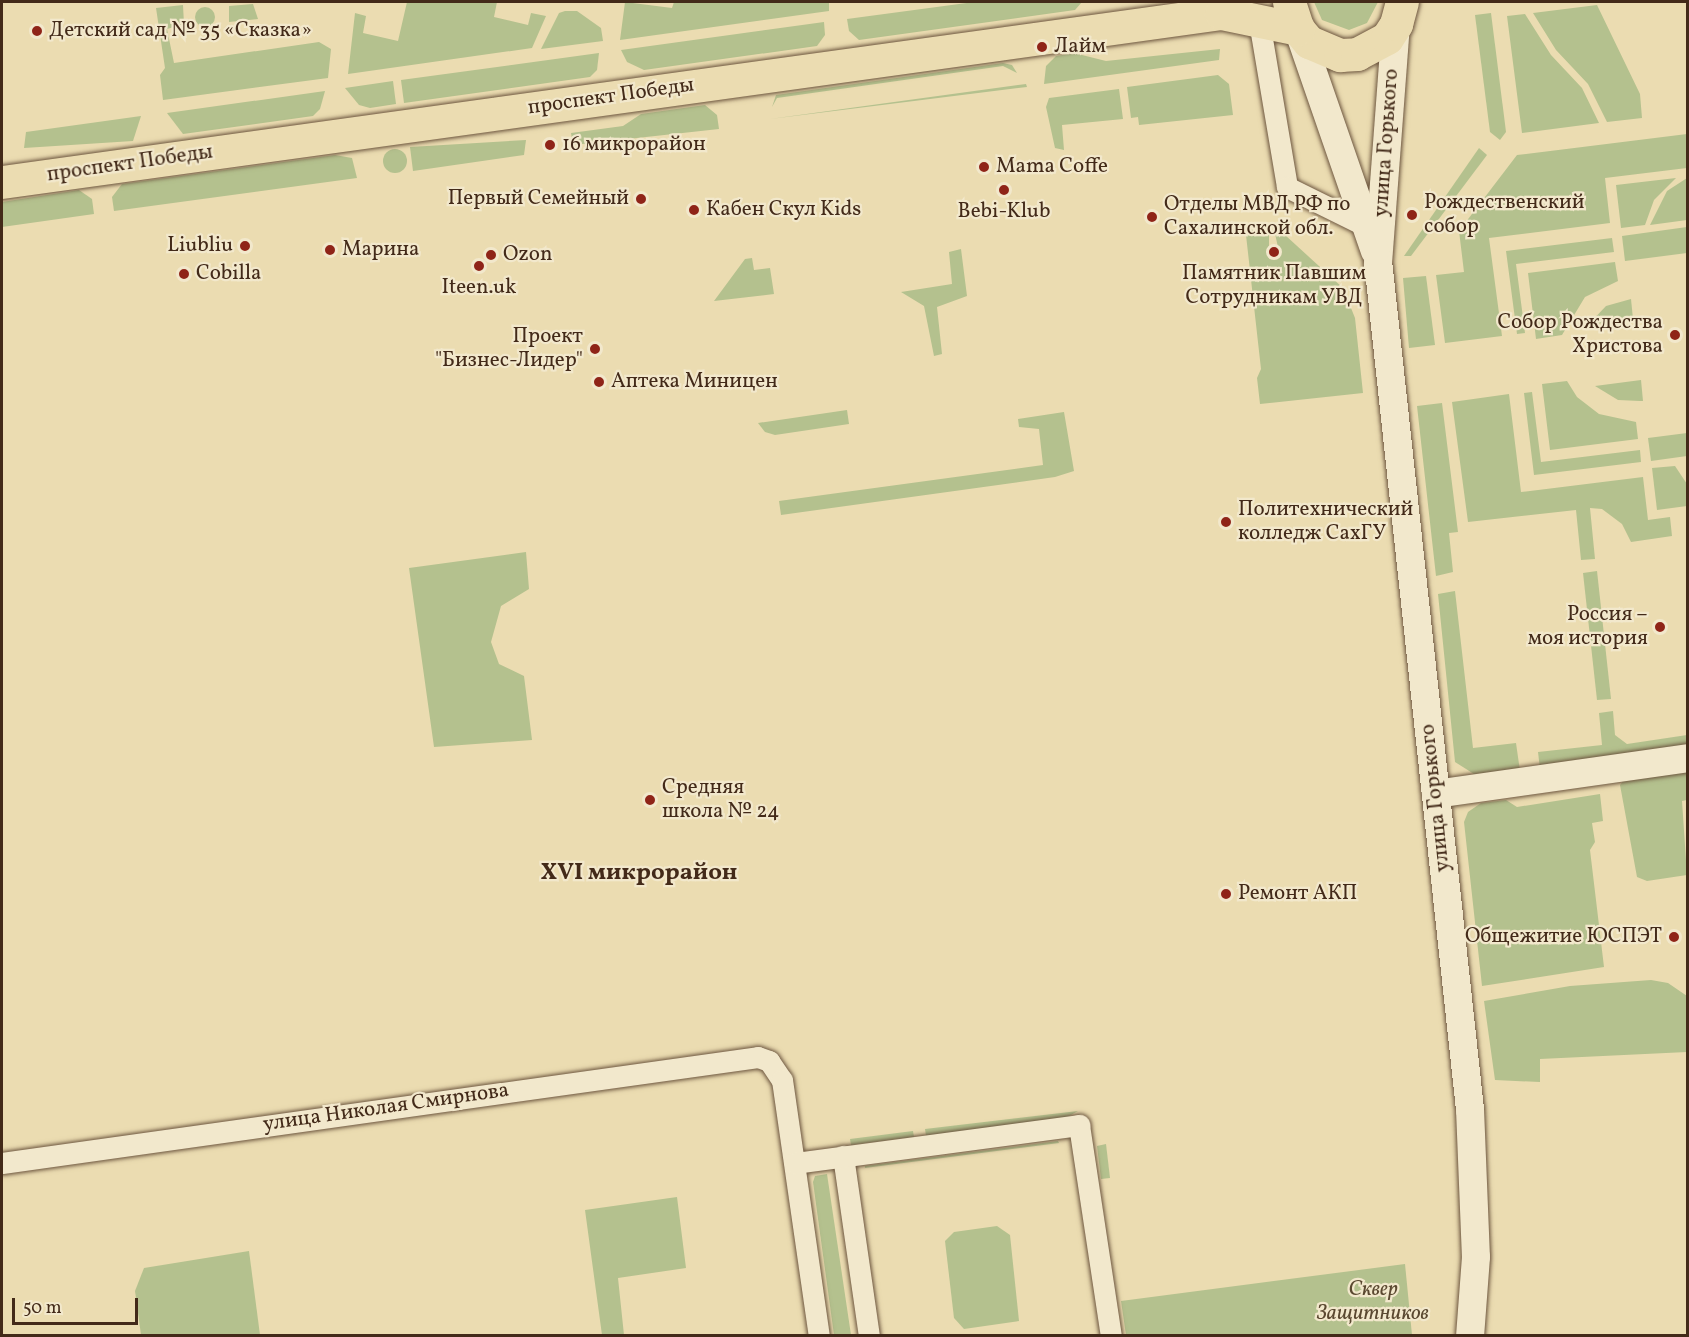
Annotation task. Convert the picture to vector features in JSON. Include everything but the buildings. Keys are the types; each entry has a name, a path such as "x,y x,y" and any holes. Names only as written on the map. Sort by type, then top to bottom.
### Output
{"main road":[{"name":"проспект Победы","path":"2,182 1240,12 1294,15"},
{"path":"1294,15 1324,51 1357,54 1387,38 1399,13"},
{"name":"улица Горького","path":"1399,13 1378,261 1470,1109 1476,1257 1470,1335"},
{"name":"улица Горького","path":"1294,15 1378,261"},
{"path":"1436,794 1688,758"}],"street":[{"path":"1240,12 1287,188 1366,226"},
{"name":"улица Николая Смирнова","path":"2,1163 747,1056 769,1061 782,1080 795,1163"},
{"path":"819,1335 795,1163 1079,1125 1111,1335"},
{"path":"843,1156 869,1335"}],"green space":[{"path":"407,2 497,2 494,17 528,25 531,13 546,16 532,48 348,74 355,13 366,16 363,33 398,41"},
{"path":"625,2 672,8 674,2 829,2 829,11 620,40"},
{"path":"974,2 1082,2 1075,10 859,40 849,31 847,19"},
{"path":"1314,2 1378,2 1367,23 1349,30 1322,20"},
{"path":"253,4 258,19 229,22 229,6"},
{"path":"183,5 184,24 167,29 174,63 319,42 331,49 328,78 163,100 160,75 165,68 156,8"},
{"path":"1597,5 1640,94 1642,118 1607,122 1588,84 1556,50 1533,13"},
{"path":"205,7 212,10 215,17 212,24 205,27 198,24 195,17 198,10"},
{"path":"577,11 601,28 603,41 541,49 559,13"},
{"path":"1491,13 1506,132 1500,140 1490,132 1475,15"},
{"path":"1525,14 1551,55 1582,88 1599,123 1522,133 1507,16"},
{"path":"824,22 825,35 817,46 644,70 627,62 621,50"},
{"path":"1220,49 1219,60 1044,84 1046,66 1056,56 1074,53 1106,61"},
{"path":"599,53 597,70 590,77 404,103 401,80"},
{"path":"1003,63 1012,65 1017,73 1003,66 777,98 772,107 776,95"},
{"path":"1218,75 1229,84 1233,115 1139,125 1138,117 1131,118 1127,87"},
{"path":"393,81 396,104 370,108 359,105 345,88"},
{"path":"1026,84 1027,87 770,119"},
{"path":"1119,89 1123,119 1062,125 1064,150 1055,148 1046,107 1049,98"},
{"path":"325,91 320,109 313,116 183,134 167,113"},
{"path":"705,105 717,115 719,129 573,145 571,133 623,126 641,114"},
{"path":"141,116 133,141 24,148 26,132"},
{"path":"1687,134 1687,168 1605,178 1610,223 1489,238 1502,336 1445,343 1436,275 1464,272 1459,231 1517,155"},
{"path":"526,140 524,155 413,171 410,147"},
{"path":"1479,148 1487,155 1411,256 1404,256"},
{"path":"395,149 400,150 406,156 406,166 400,172 395,173 390,172 384,166 383,161 384,156 390,150"},
{"path":"335,155 352,158 357,178 114,211 112,197 122,184"},
{"path":"1676,178 1654,200 1645,225 1621,228 1616,185"},
{"path":"1687,178 1687,220 1650,225 1667,191"},
{"path":"79,190 92,199 94,214 2,227 2,202"},
{"path":"1269,224 1269,259 1280,257 1273,224 1343,288 1355,318 1363,393 1260,404 1257,378 1261,369 1245,226"},
{"path":"1687,227 1687,253 1625,261 1622,236"},
{"path":"1612,238 1614,252 1516,264 1525,333 1517,334 1506,251"},
{"path":"961,249 967,296 937,307 942,354 934,356 924,306 901,292 952,284 949,252"},
{"path":"752,258 754,270 770,268 774,294 714,301 745,259"},
{"path":"1615,262 1618,281 1585,297 1562,335 1536,339 1528,273"},
{"path":"1426,276 1435,345 1409,348 1403,278"},
{"path":"1631,299 1633,319 1588,325 1606,306"},
{"path":"1641,380 1643,401 1618,400 1595,386"},
{"path":"1567,381 1577,397 1599,414 1636,422 1638,439 1550,450 1542,384"},
{"path":"1532,392 1541,462 1640,450 1641,462 1534,475 1524,393"},
{"path":"1509,394 1521,492 1643,477 1648,520 1670,517 1672,536 1631,542 1622,524 1602,509 1590,508 1595,559 1581,560 1576,510 1468,522 1452,402"},
{"path":"1442,403 1458,532 1449,533 1453,572 1436,576 1417,406"},
{"path":"847,410 849,424 775,435 765,432 758,423"},
{"path":"1064,412 1074,471 1055,477 781,515 779,501 1043,465 1039,429 1019,427 1018,419"},
{"path":"1687,433 1687,456 1651,461 1648,438"},
{"path":"1675,466 1687,484 1687,506 1657,510 1652,468"},
{"path":"526,552 529,589 501,606 491,642 499,664 524,676 532,740 434,747 409,568"},
{"path":"1597,571 1611,699 1597,700 1583,573"},
{"path":"1455,591 1473,748 1516,743 1520,771 1474,774 1455,762 1438,594"},
{"path":"1613,711 1615,735 1627,744 1687,735 1687,746 1540,769 1538,752 1602,745 1599,713"},
{"path":"1687,770 1687,800 1682,801 1687,875 1647,881 1637,877 1620,785 1624,780"},
{"path":"1600,794 1603,821 1592,823 1595,842 1590,850 1604,967 1482,986 1464,822 1468,812 1481,803 1506,800 1517,807"},
{"path":"1651,980 1668,983 1687,996 1687,1052 1540,1059 1540,1082 1495,1080 1484,1001 1570,986"},
{"path":"1078,1111 1062,1120 926,1136 925,1129"},
{"path":"913,1131 914,1137 851,1145 850,1139"},
{"path":"1058,1141 1059,1143 865,1168 865,1166"},
{"path":"1106,1144 1110,1178 1101,1179 1097,1146"},
{"path":"827,1174 851,1335 834,1335 813,1182 815,1176"},
{"path":"677,1197 686,1268 618,1278 624,1335 602,1335 585,1210"},
{"path":"997,1226 1010,1235 1019,1321 964,1329 954,1318 945,1241 954,1232"},
{"path":"249,1251 260,1335 141,1335 135,1291 144,1268"},
{"name":"Сквер Защитников","path":"1405,1264 1412,1335 1126,1335 1121,1301"}],"place":[{"name":"Детский сад № 35 «Сказка»","path":"37,31"},
{"name":"Лайм","path":"1042,47"},
{"name":"16 микрорайон","path":"550,145"},
{"name":"Mama Coffe","path":"984,167"},
{"name":"Bebi-Klub","path":"1004,190"},
{"name":"Первый Семейный","path":"641,199"},
{"name":"Кабен Скул Kids","path":"694,210"},
{"name":"Рождественский собор","path":"1412,215"},
{"name":"Отделы МВД РФ по Сахалинской обл.","path":"1152,217"},
{"name":"Liubliu","path":"245,246"},
{"name":"Марина","path":"330,250"},
{"name":"Памятник Павшим Сотрудникам УВД","path":"1274,252"},
{"name":"Ozon","path":"491,255"},
{"name":"Iteen.uk","path":"479,266"},
{"name":"Cobilla","path":"184,274"},
{"name":"Собор Рождества Христова","path":"1675,335"},
{"name":"Проект \"Бизнес-Лидер\"","path":"595,349"},
{"name":"Аптека Миницен","path":"599,382"},
{"name":"Политехнический колледж СахГУ","path":"1226,522"},
{"name":"Россия – моя история","path":"1660,627"},
{"name":"Средняя школа № 24","path":"650,800"},
{"name":"Ремонт АКП","path":"1226,894"},
{"name":"Общежитие ЮСПЭТ","path":"1674,937"}],"district":[{"name":"XVI микрорайон","path":"639,874"}]}
